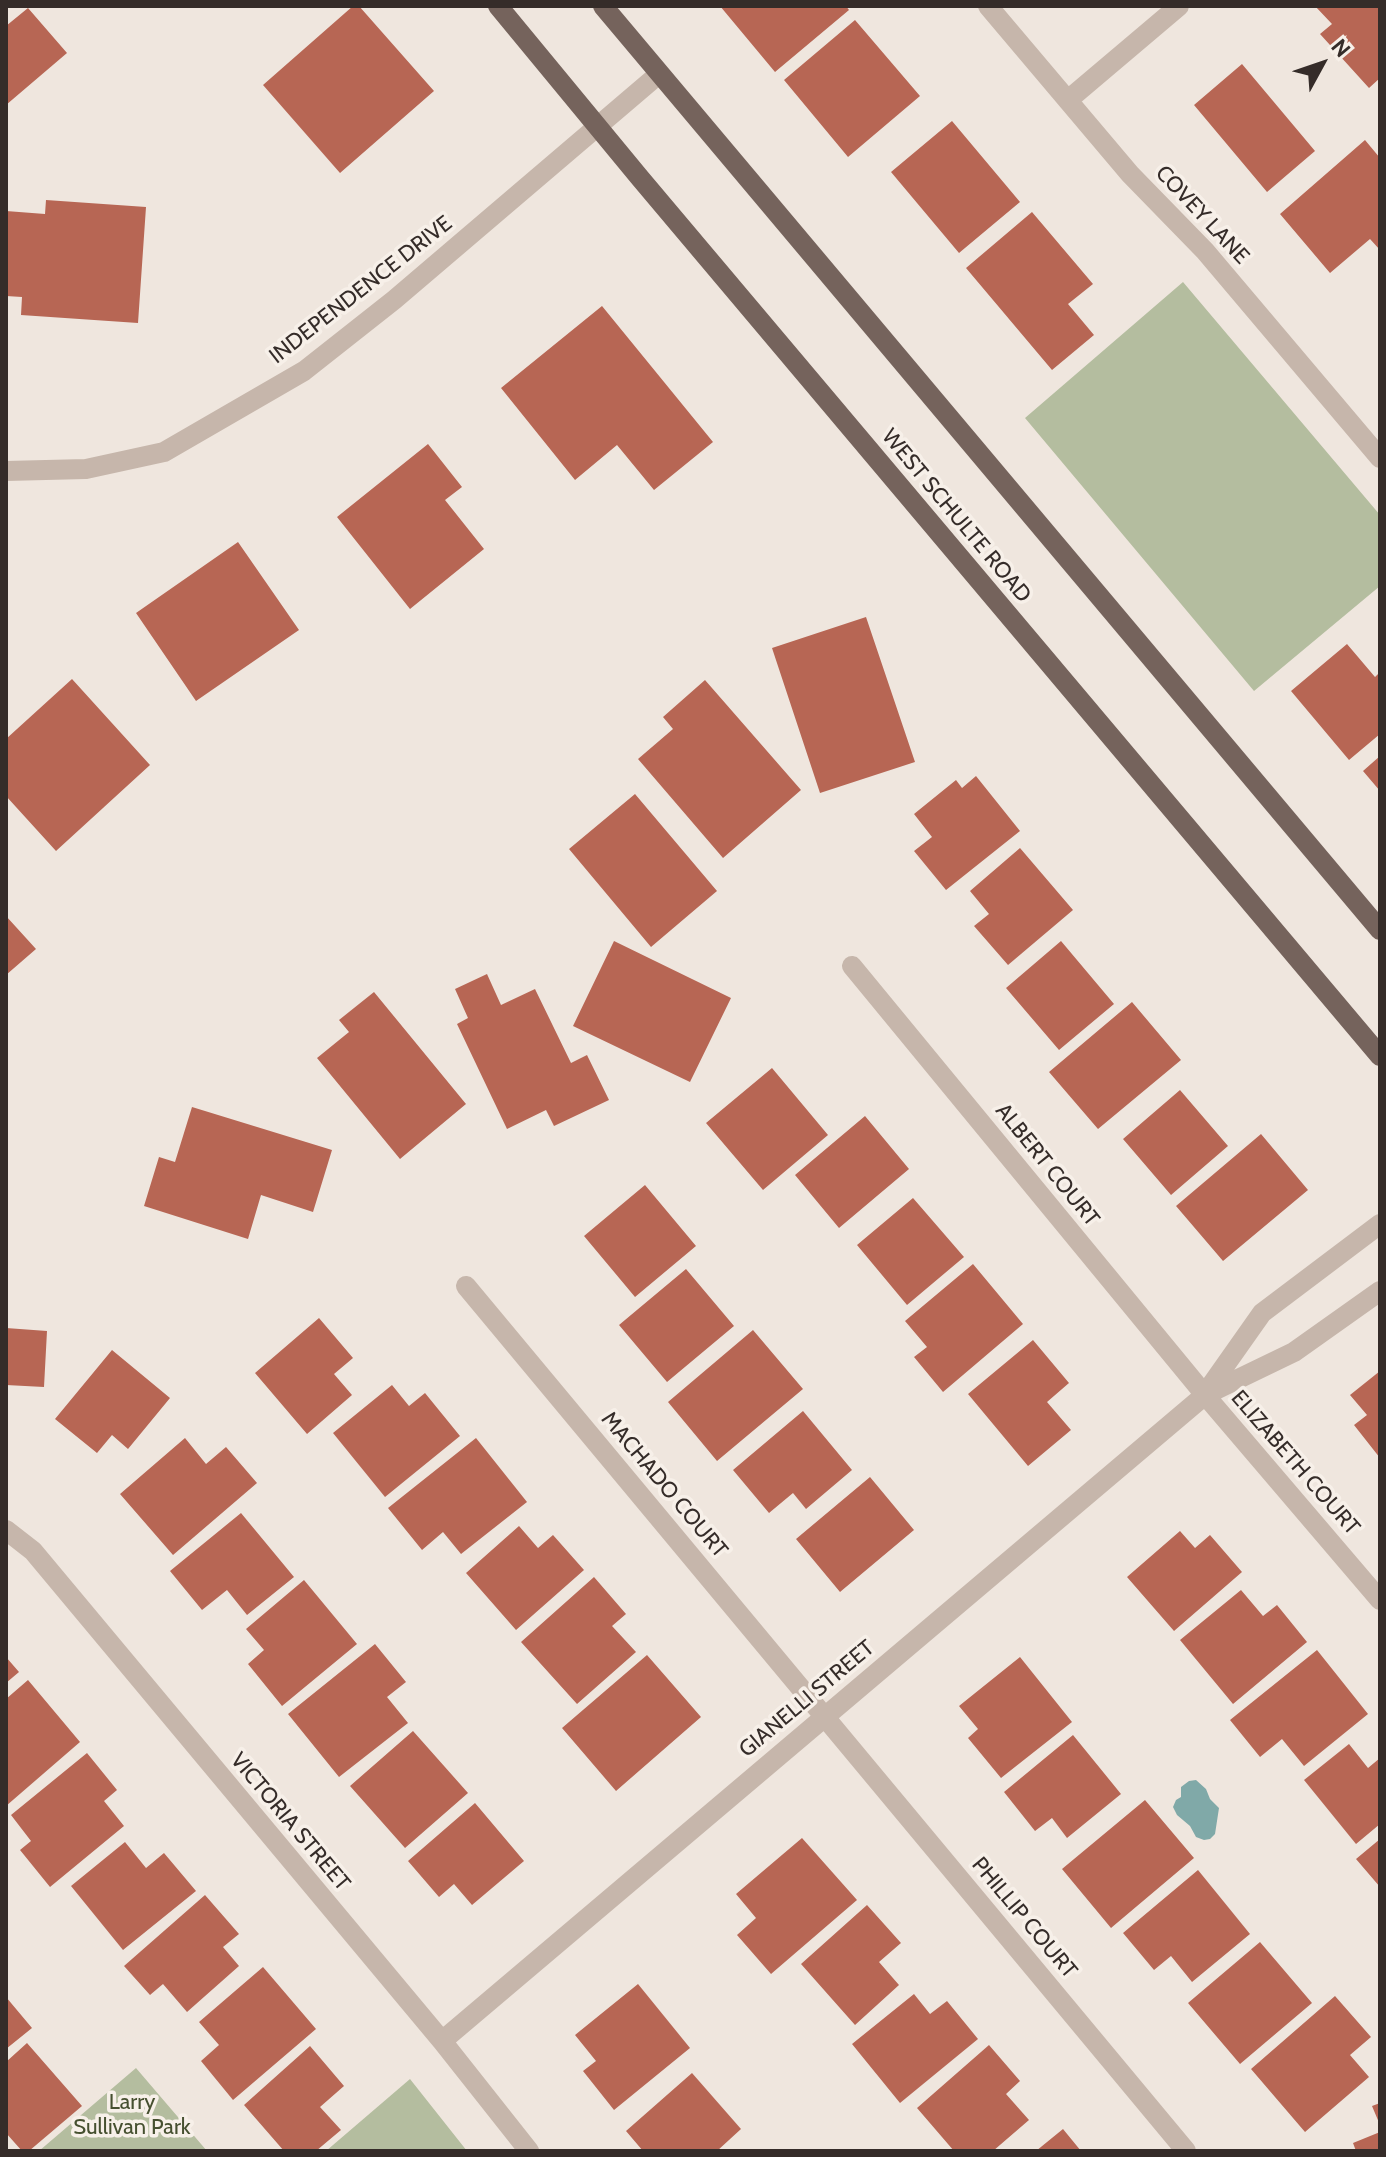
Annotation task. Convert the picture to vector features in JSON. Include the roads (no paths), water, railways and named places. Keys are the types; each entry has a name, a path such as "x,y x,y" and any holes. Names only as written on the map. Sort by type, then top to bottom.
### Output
{"main road":[{"name":"WEST SCHULTE ROAD","path":"498,6 1380,1056"},
{"path":"603,6 1380,930"}],"street":[{"name":"COVEY LANE","path":"988,6 1130,174 1205,251 1380,458"},
{"path":"1068,100 1179,6"},
{"name":"INDEPENDENCE DRIVE","path":"6,471 86,469 164,452 304,371 394,300 659,74"},
{"name":"ALBERT COURT","path":"852,966 1205,1395"},
{"name":"GIANELLI STREET","path":"1205,1395 1262,1313 1380,1224"},
{"name":"MACHADO COURT","path":"466,1286 825,1715"},
{"name":"GIANELLI STREET","path":"442,2041 1205,1395 1294,1352 1380,1291"},
{"name":"ELIZABETH COURT","path":"1205,1395 1380,1600"},
{"name":"VICTORIA STREET","path":"6,1530 33,1551 442,2041 529,2151"},
{"name":"PHILLIP COURT","path":"825,1715 1186,2151"}],"water":[{"path":"1196,1780 1219,1808 1215,1834 1210,1839 1196,1837 1173,1807 1181,1797 1181,1787"}],"park label":[{"name":"Larry Sullivan Park","path":"132,2116"}]}
